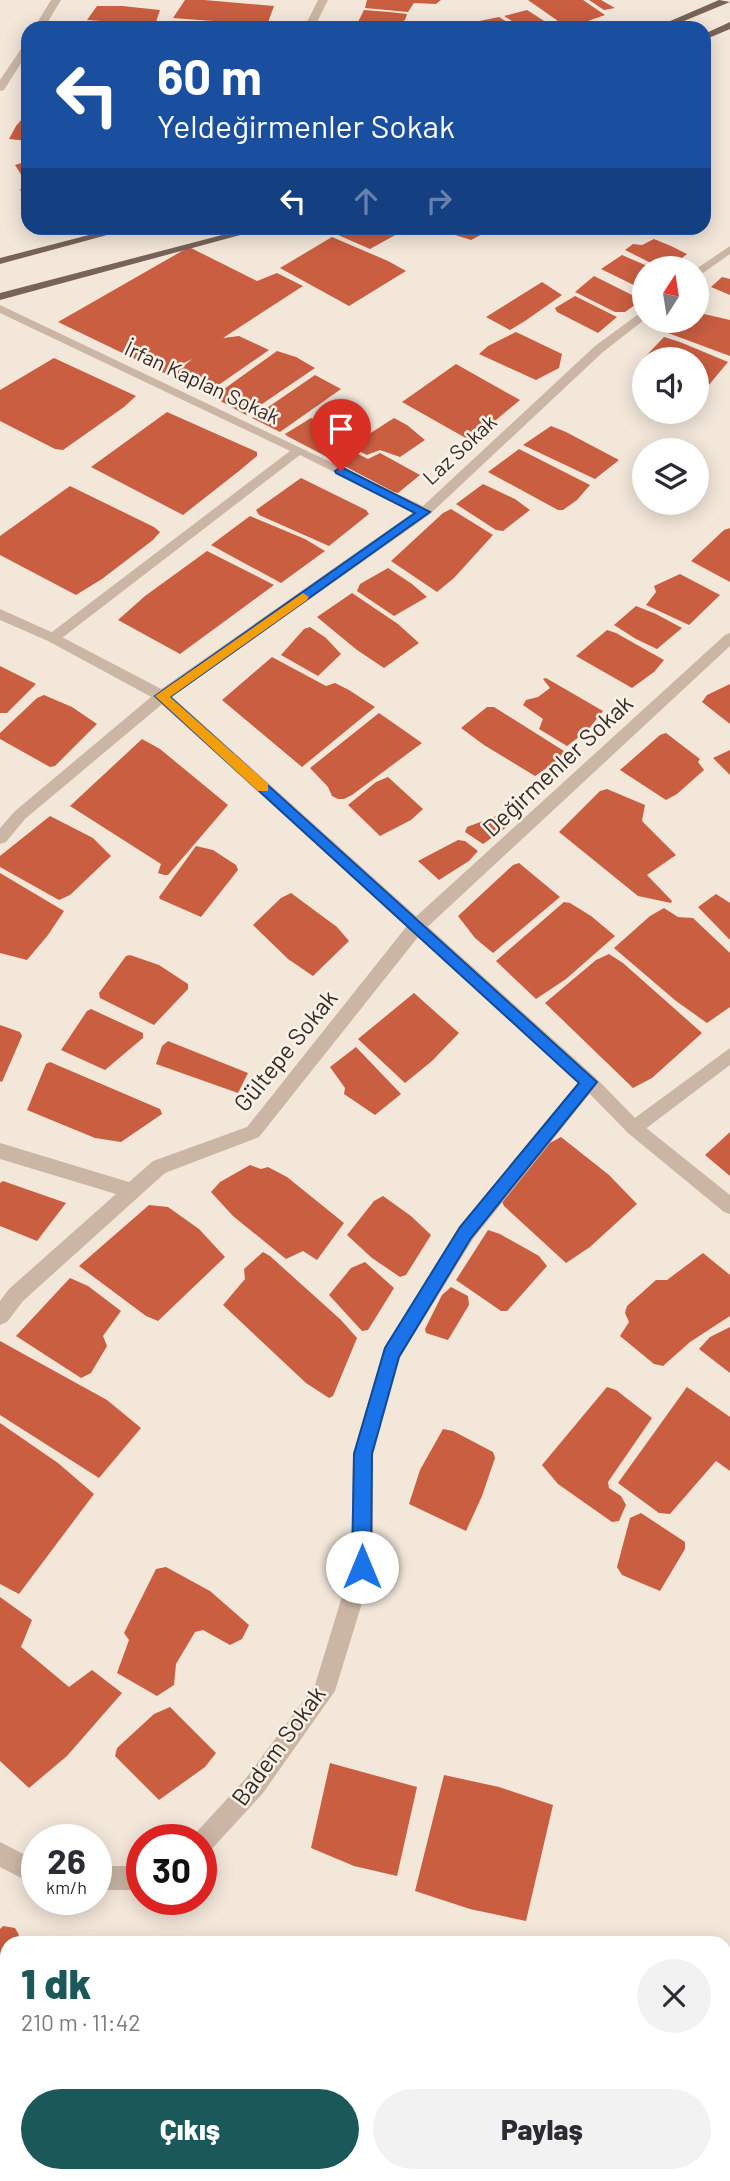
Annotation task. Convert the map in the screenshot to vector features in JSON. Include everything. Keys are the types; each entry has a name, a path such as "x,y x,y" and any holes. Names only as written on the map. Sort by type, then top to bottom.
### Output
{"main road":[{"path":"676,21 727,0"},
{"path":"711,34 730,25"},
{"path":"0,261 100,235"},
{"path":"0,297 234,235"}],"street":[{"path":"42,21 56,0"},
{"path":"312,21 323,0"},
{"path":"0,88 21,55"},
{"path":"709,265 730,249"},
{"name":"İrfan Kaplan Sokak","path":"0,309 424,512"},
{"name":"Laz Sokak","path":"0,838 20,815 162,696 424,512 599,349 632,324"},
{"path":"53,638 299,450"},
{"path":"0,614 53,638 162,696 589,1082 634,1128 730,1206"},
{"name":"Değirmenler Sokak","path":"416,927 730,638"},
{"name":"Gültepe Sokak","path":"0,1316 16,1295 159,1167 253,1132 416,927"},
{"path":"634,1128 730,1055"},
{"name":"Badem Sokak","path":"217,1827 256,1785 324,1691 362,1567 363,1454 391,1354 466,1233 589,1082"},
{"path":"0,1151 132,1191"},
{"path":"0,1854 21,1865"}],"building":[{"path":"185,0 274,6 268,21 173,18"},
{"path":"367,0 441,0 436,4 414,3 408,12 365,8"},
{"path":"528,0 583,0 605,15 588,21 558,21"},
{"path":"589,0 601,0 615,8 604,10"},
{"path":"97,6 160,10 156,21 87,20"},
{"path":"364,10 407,14 403,21 358,21"},
{"path":"527,10 544,21 512,21 504,16"},
{"path":"499,17 506,21 480,21"},
{"path":"21,120 21,140 9,139"},
{"path":"21,163 21,174 15,165"},
{"path":"338,235 395,235 370,249"},
{"path":"455,235 481,235 471,240"},
{"path":"332,237 406,271 349,306 280,268"},
{"path":"654,239 687,254 637,256 625,250 633,244 642,245"},
{"path":"189,247 257,281 277,273 303,286 223,338 239,336 269,350 207,393 172,376 192,359 164,373 58,322"},
{"path":"622,255 632,259 632,284 601,269"},
{"path":"594,276 632,295 632,307 625,312 615,312 575,292"},
{"path":"722,277 730,279 730,295 711,287"},
{"path":"542,282 562,295 525,321 510,330 486,317"},
{"path":"575,296 617,317 598,333 557,312 555,308"},
{"path":"709,315 730,320 730,356 668,333 709,333"},
{"path":"516,332 562,354 559,368 536,380 479,354 488,346"},
{"path":"664,337 692,347 654,347"},
{"path":"277,351 296,357 315,368 246,415 213,397"},
{"path":"709,354 728,362 709,385"},
{"path":"54,358 136,396 63,450 55,449 0,421 0,390"},
{"path":"456,364 520,400 471,441 402,402"},
{"path":"315,375 341,389 280,432 252,418"},
{"path":"167,412 257,452 257,456 183,515 91,467"},
{"path":"311,418 354,442 350,450 368,459 380,453 420,475 398,493 394,492 285,434"},
{"path":"394,418 425,440 400,457 380,450 367,455 357,450 366,436"},
{"path":"551,426 619,460 595,479 523,445"},
{"path":"519,449 590,485 577,500 563,510 558,510 488,472"},
{"path":"301,478 366,510 369,514 329,546 259,515 256,510"},
{"path":"483,484 515,499 530,510 503,531 496,530 456,504"},
{"path":"70,486 160,532 102,579 76,595 0,555 0,536"},
{"path":"451,509 493,535 454,578 437,592 391,561 443,513"},
{"path":"250,516 305,539 325,551 281,583 211,545"},
{"path":"730,528 730,582 691,561 724,530"},
{"path":"207,551 274,585 180,654 118,620 145,596"},
{"path":"388,568 427,597 394,616 357,591 360,584"},
{"path":"680,574 720,595 689,625 646,605 656,592 654,586"},
{"path":"352,593 398,624 419,643 384,668 357,650 317,617"},
{"path":"636,606 682,628 657,649 636,639 614,625"},
{"path":"310,627 326,638 341,654 318,676 281,655 304,629"},
{"path":"607,630 664,660 654,672 632,688 576,656"},
{"path":"272,657 326,686 335,683 375,707 302,767 222,700"},
{"path":"0,666 36,684 7,713 0,713"},
{"path":"546,678 603,711 588,730 567,746 539,729 543,719 523,705 526,700 538,697 550,688 543,679"},
{"path":"730,684 730,724 702,702 707,695"},
{"path":"44,695 72,707 97,724 55,766 50,767 0,739 0,733 37,698"},
{"path":"487,707 494,707 564,751 557,761 535,776 461,728"},
{"path":"379,713 422,743 352,795 344,799 332,796 328,787 310,768"},
{"path":"666,733 700,759 698,762 704,770 677,794 666,800 620,770 660,735"},
{"path":"142,739 160,749 228,805 168,875 158,873 161,864 70,806"},
{"path":"730,750 730,775 713,758"},
{"path":"388,777 423,809 411,820 380,836 348,805 376,782"},
{"path":"607,789 645,805 642,821 676,855 647,875 671,903 638,896 559,832 600,791"},
{"path":"499,815 511,824 483,844 465,832 467,827"},
{"path":"50,816 93,838 111,856 70,895 59,900 0,867 0,856"},
{"path":"458,840 465,841 478,851 469,861 439,880 418,861"},
{"path":"196,846 213,850 236,865 238,870 201,917 159,897"},
{"path":"519,863 560,897 493,953 475,938 458,916 513,865"},
{"path":"0,873 64,911 27,960 0,953"},
{"path":"291,893 337,927 349,941 313,976 288,959 253,925 281,898"},
{"path":"716,894 730,903 730,940 698,907"},
{"path":"564,902 591,916 615,936 566,979 536,999 496,961"},
{"path":"664,908 678,917 693,918 730,953 730,1007 707,1023 676,1001 614,948 650,916"},
{"path":"609,954 623,963 702,1033 652,1078 633,1088 545,1003 596,960"},
{"path":"126,956 159,965 188,984 188,989 154,1025 100,998 99,993"},
{"path":"414,993 459,1033 432,1061 405,1083 358,1039"},
{"path":"91,1009 143,1033 143,1038 105,1070 61,1050"},
{"path":"0,1025 20,1032 22,1036 2,1082 0,1081"},
{"path":"168,1041 248,1073 238,1093 156,1064 162,1046"},
{"path":"356,1047 401,1094 375,1115 344,1094 345,1088 330,1067"},
{"path":"50,1062 160,1109 162,1114 121,1142 95,1138 27,1110 46,1064"},
{"path":"730,1132 730,1176 705,1155"},
{"path":"561,1137 609,1175 637,1204 590,1247 566,1263 504,1206 501,1199 544,1146"},
{"path":"250,1165 261,1169 268,1167 287,1177 344,1223 317,1260 303,1251 286,1259 233,1216 211,1192 220,1182"},
{"path":"3,1181 66,1203 37,1241 0,1226 0,1183"},
{"path":"383,1196 411,1216 431,1235 406,1275 400,1277 372,1258 347,1235 374,1201"},
{"path":"149,1205 168,1207 199,1229 225,1257 158,1321 146,1316 79,1266"},
{"path":"488,1230 539,1256 547,1266 507,1311 501,1311 456,1280"},
{"path":"263,1252 341,1320 357,1338 333,1396 329,1398 306,1383 223,1305 245,1279 244,1269"},
{"path":"703,1253 730,1275 730,1316 690,1342 663,1366 654,1364 620,1336 629,1322 625,1313 627,1306 656,1280 667,1280"},
{"path":"365,1262 394,1288 368,1330 362,1331 329,1295 351,1268"},
{"path":"70,1278 88,1286 121,1311 103,1336 107,1346 91,1373 81,1378 16,1336"},
{"path":"451,1287 468,1296 469,1305 448,1340 426,1333 425,1329 442,1295"},
{"path":"730,1327 730,1373 699,1349 710,1337"},
{"path":"0,1341 107,1400 141,1428 99,1478 0,1415"},
{"path":"607,1387 616,1390 652,1418 608,1482 609,1488 621,1496 626,1505 619,1521 612,1522 558,1484 542,1465"},
{"path":"687,1387 730,1417 730,1471 716,1461 670,1514 659,1513 618,1483"},
{"path":"0,1423 58,1463 94,1494 19,1594 0,1584"},
{"path":"443,1429 453,1431 493,1452 495,1458 466,1531 409,1504 420,1470"},
{"path":"641,1513 685,1542 685,1549 660,1591 622,1575 617,1567 630,1518"},
{"path":"166,1567 210,1591 249,1625 242,1639 230,1645 203,1630 195,1632 176,1664 174,1685 157,1696 117,1673 129,1640 124,1633 156,1569"},
{"path":"0,1597 32,1620 21,1647 69,1687 92,1670 122,1693 67,1756 29,1788 0,1761"},
{"path":"170,1707 216,1753 205,1767 159,1800 115,1756 117,1748 154,1714"},
{"path":"330,1763 417,1787 397,1876 354,1866 311,1848"},
{"path":"444,1775 499,1787 553,1805 526,1921 470,1909 415,1891"},
{"path":"3,1926 15,1928 19,1935 0,1936"}],"slow traffic":[{"path":"263,788 162,696 303,597"}],"route":[{"path":"341,471 424,512 162,696 589,1082 466,1233 391,1354 363,1454 362,1567"}]}
